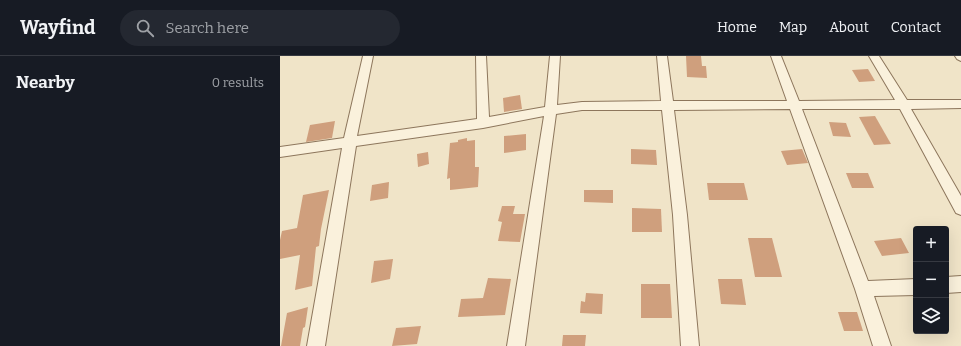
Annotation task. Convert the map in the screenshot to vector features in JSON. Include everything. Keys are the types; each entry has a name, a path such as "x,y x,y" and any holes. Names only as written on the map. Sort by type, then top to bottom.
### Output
{"street":[{"path":"316,346 325,299 349,142 368,56"},
{"path":"481,56 483,123"},
{"path":"516,346 551,110 555,56"},
{"path":"662,56 680,215 690,346"},
{"path":"776,56 863,289 882,346"},
{"path":"874,56 903,104 961,209"},
{"path":"280,152 483,123 551,110 582,106 961,104"},
{"path":"949,285 961,284"},
{"path":"863,289 913,287"}],"building":[{"path":"686,56 701,56 702,66 706,66 707,78 687,77"},
{"path":"868,69 875,81 859,82 852,70"},
{"path":"520,95 522,109 504,112 503,98"},
{"path":"875,116 891,144 874,145 859,117"},
{"path":"335,121 332,138 306,142 310,125"},
{"path":"829,122 846,123 851,137 833,136"},
{"path":"526,134 526,150 504,153 504,136"},
{"path":"467,138 467,141 475,140 475,167 479,167 478,187 450,190 450,178 447,179 450,143 458,142 458,140"},
{"path":"631,149 656,150 657,165 631,164"},
{"path":"802,149 808,163 787,165 781,151"},
{"path":"428,152 429,164 418,167 417,154"},
{"path":"846,173 868,173 874,188 852,188"},
{"path":"389,182 388,198 370,201 372,185"},
{"path":"707,183 744,183 748,200 709,200"},
{"path":"329,190 319,246 316,247 312,286 295,290 300,255 280,259 280,240 282,231 297,228 303,195"},
{"path":"584,190 613,190 613,203 584,202"},
{"path":"502,206 515,206 513,214 525,214 520,242 498,241 502,222 498,221"},
{"path":"632,208 661,209 662,232 632,232"},
{"path":"748,238 772,238 782,277 755,277"},
{"path":"901,238 909,253 882,256 874,241"},
{"path":"393,259 390,279 371,283 374,261"},
{"path":"488,278 511,279 505,315 458,317 461,299 483,298"},
{"path":"718,279 742,279 746,305 721,304"},
{"path":"641,284 670,284 672,318 641,318"},
{"path":"586,293 603,294 602,314 580,313 581,301 585,302"},
{"path":"308,307 300,346 281,346 287,313"},
{"path":"838,312 857,312 863,331 844,331"},
{"path":"421,326 417,344 392,346 396,328"},
{"path":"563,335 586,335 585,346 562,346"}]}
